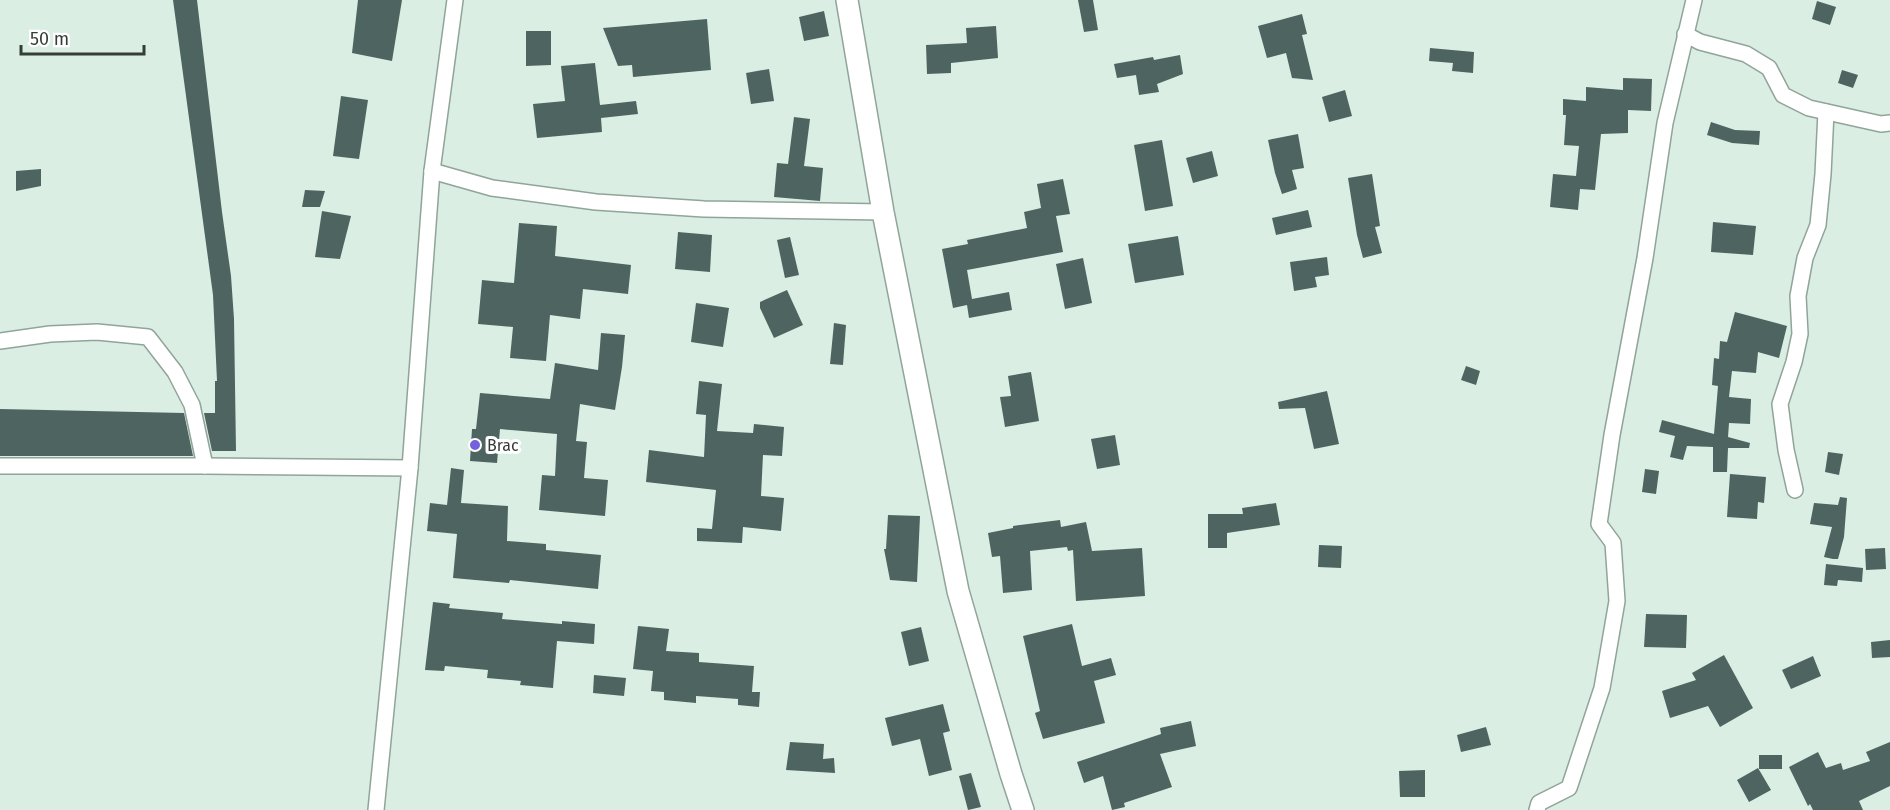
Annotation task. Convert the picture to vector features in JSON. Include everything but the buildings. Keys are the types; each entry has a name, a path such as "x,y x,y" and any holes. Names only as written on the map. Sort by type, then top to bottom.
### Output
{"main road":[{"path":"847,0 883,212 958,591 1023,810"}],"street":[{"path":"376,810 410,468 432,171 455,0"},
{"path":"1537,810 1539,803 1569,788 1602,688 1617,601 1613,543 1599,524 1612,435 1645,258 1665,123 1684,34 1694,0"},
{"path":"1684,34 1700,42 1746,54 1769,68 1783,95 1809,108 1881,124 1890,123"},
{"path":"1795,490 1786,450 1780,404 1794,362 1800,334 1798,296 1805,258 1818,225 1826,112"},
{"path":"432,171 492,188 596,202 704,209 883,212"},
{"path":"0,341 50,334 97,332 148,337 175,372 192,405 206,466"},
{"path":"0,466 410,468"}],"place":[{"name":"Brac","path":"475,445"}]}
